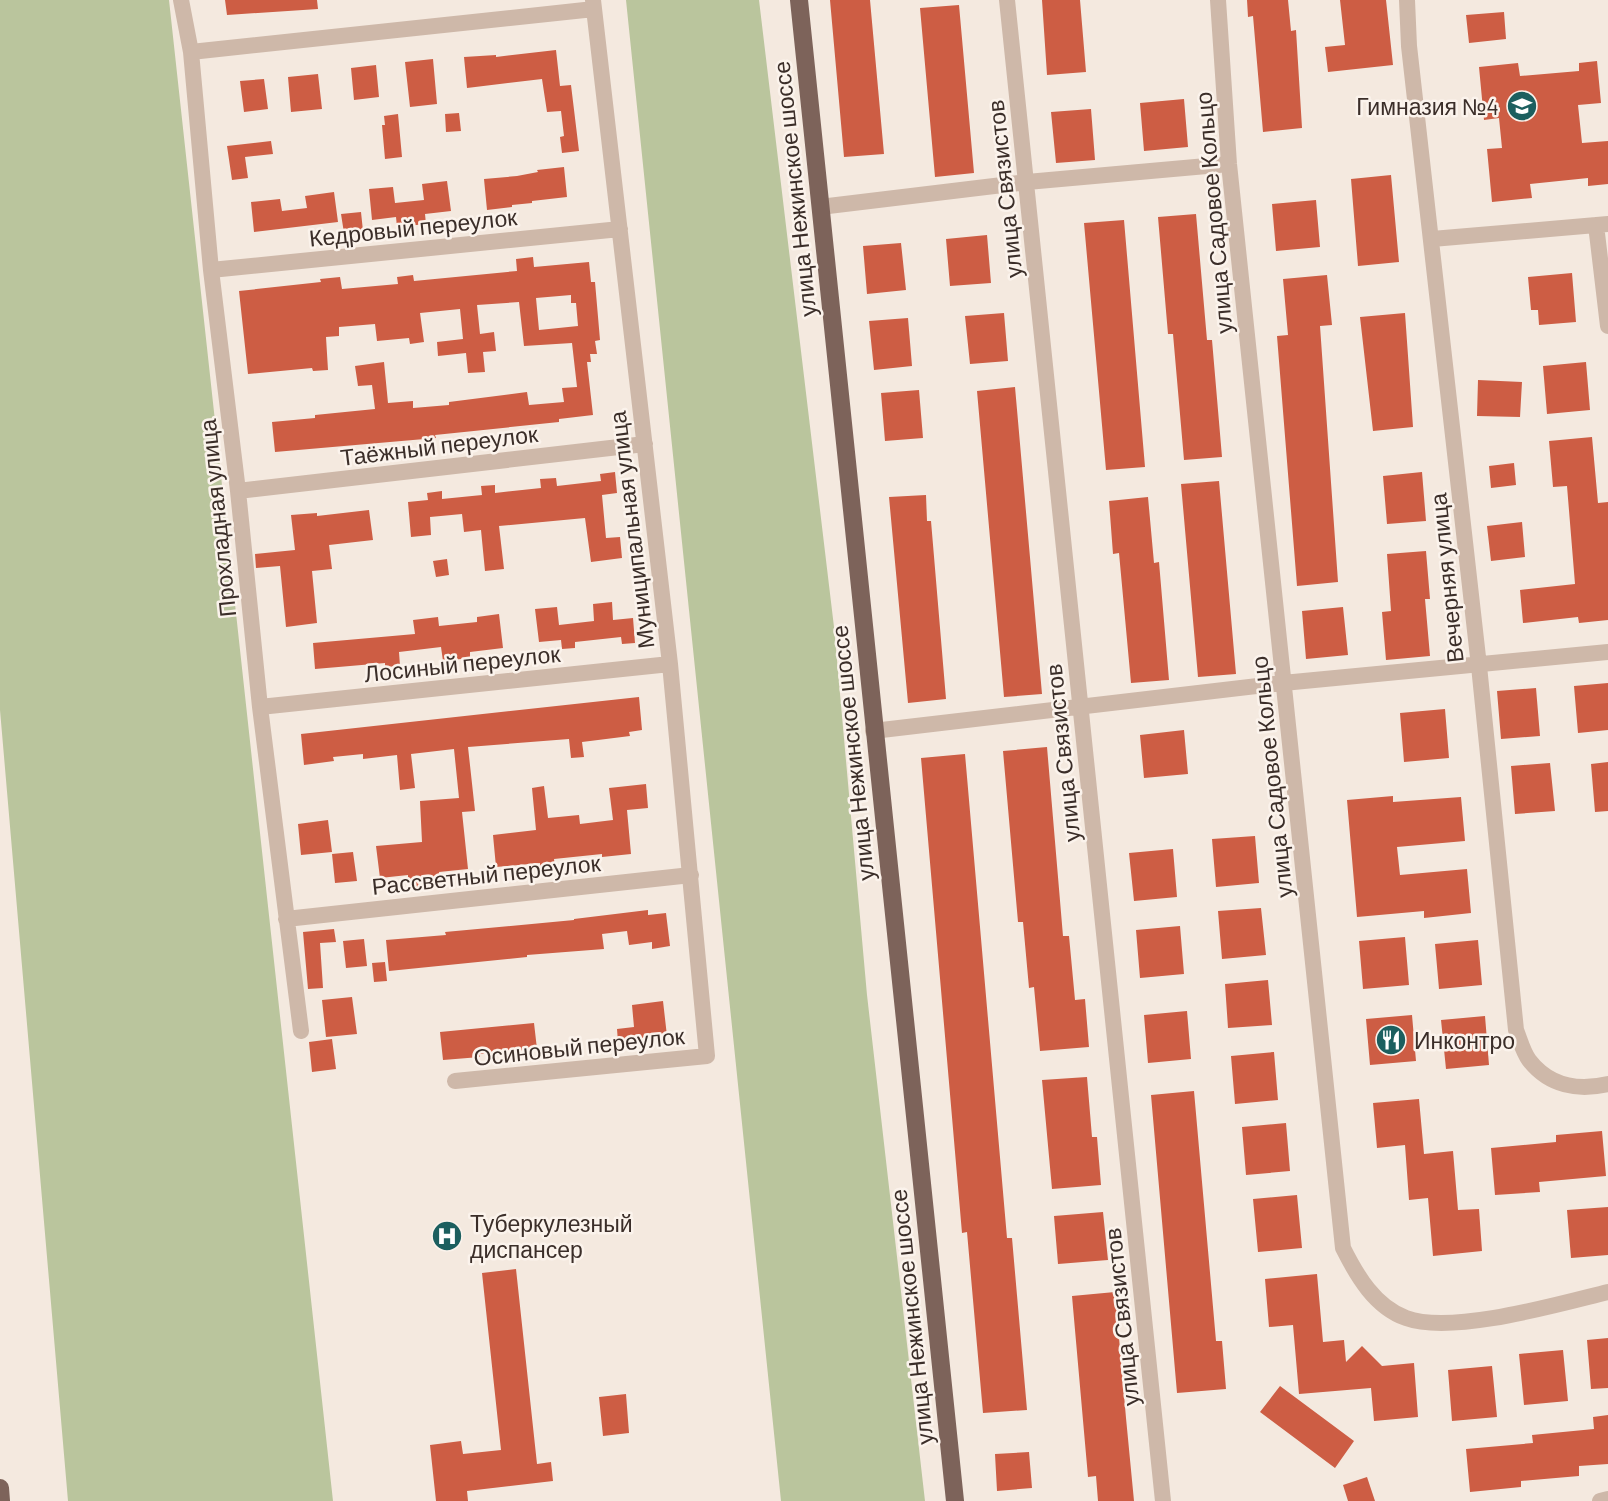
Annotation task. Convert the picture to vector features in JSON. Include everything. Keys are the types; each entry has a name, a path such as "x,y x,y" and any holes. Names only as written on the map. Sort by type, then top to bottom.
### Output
{"main road":[{"name":"улица Нежинское шоссе","path":"799,0 954,1501"},
{"path":"0,1488 1,1501"}],"street":[{"name":"Прохладная улица","path":"181,0 191,52 211,270 238,491 260,707 301,1031"},
{"name":"улица Связистов","path":"1007,0 1163,1501"},
{"name":"улица Садовое Кольцо","path":"1218,0 1229,164 1343,1248 1359,1281 1382,1303 1406,1319 1451,1324 1608,1292"},
{"name":"Вечерняя улица","path":"1407,0 1409,46 1479,666 1516,1030 1529,1060 1563,1086 1592,1088 1608,1084"},
{"path":"191,52 593,5"},
{"name":"Муниципальная улица","path":"593,5 670,664 706,1056"},
{"path":"820,207 1027,182 1229,164"},
{"path":"1432,239 1602,225 1608,326"},
{"name":"Кедровый переулок","path":"211,270 620,229"},
{"name":"Таёжный переулок","path":"238,491 645,444"},
{"path":"873,731 1283,683 1608,652"},
{"name":"Лосиный переулок","path":"260,707 670,664"},
{"name":"Рассветный переулок","path":"286,919 691,875"},
{"name":"Осиновый переулок","path":"455,1081 706,1056"},
{"path":"1601,1501 1608,1499"}],"green space":[{"path":"0,0 169,0 333,1501 68,1501 0,710"},
{"path":"626,0 759,0 834,627 867,995 925,1501 781,1501"}],"building":[{"path":"225,0 317,0 318,9 227,15"},
{"path":"830,0 870,0 884,154 844,157"},
{"path":"1042,0 1080,0 1086,72 1047,75"},
{"path":"1247,0 1288,0 1291,31 1296,30 1302,128 1263,132 1253,16 1248,17"},
{"path":"1340,0 1386,0 1393,65 1328,72 1325,47 1345,45"},
{"path":"959,5 974,173 935,177 920,8"},
{"path":"1504,12 1506,39 1469,43 1466,15"},
{"path":"556,50 560,86 571,85 579,151 562,153 560,137 564,136 561,111 547,112 542,79 467,88 464,57 496,57"},
{"path":"433,59 437,104 410,107 405,62"},
{"path":"1597,61 1601,103 1578,105 1582,143 1608,141 1608,184 1588,186 1588,178 1530,184 1532,198 1492,202 1487,149 1502,148 1499,118 1484,120 1479,67 1518,63 1520,76 1579,71 1579,63"},
{"path":"376,65 379,97 354,100 351,68"},
{"path":"318,74 322,109 291,112 288,77"},
{"path":"264,79 268,109 244,112 240,81"},
{"path":"1184,99 1188,147 1144,151 1140,103"},
{"path":"1091,109 1095,160 1056,163 1051,112"},
{"path":"459,113 461,131 446,132 445,114"},
{"path":"398,114 402,157 385,159 382,125 385,125 384,116"},
{"path":"271,141 273,154 245,157 248,178 232,180 227,146"},
{"path":"564,167 567,197 487,210 484,179"},
{"path":"1391,175 1399,262 1358,266 1351,179"},
{"path":"447,181 451,211 425,214 426,224 397,227 396,217 372,220 369,189 393,187 395,203 424,200 422,184"},
{"path":"334,192 338,222 254,232 251,202 280,199 282,211 307,208 305,196"},
{"path":"1316,200 1320,247 1276,251 1272,204"},
{"path":"361,212 363,231 344,233 341,214"},
{"path":"1196,214 1207,340 1212,340 1222,457 1184,460 1173,334 1168,334 1158,217"},
{"path":"1124,220 1145,467 1106,470 1084,223"},
{"path":"987,235 991,283 950,286 946,239"},
{"path":"901,243 906,290 867,294 863,246"},
{"path":"533,257 534,267 589,262 591,282 595,282 600,340 595,341 597,354 590,354 591,362 587,362 593,415 559,419 559,422 435,435 436,438 275,452 272,422 375,409 372,385 358,386 355,366 384,362 388,403 413,401 413,408 527,392 529,405 564,402 562,388 577,387 572,343 524,346 519,302 477,305 480,334 494,332 496,351 483,352 485,372 468,373 466,353 438,356 437,342 463,339 460,309 420,313 424,342 410,344 409,338 377,341 375,324 339,327 339,336 326,337 328,370 313,371 312,368 248,374 239,291 321,282 320,279 340,277 342,289 398,284 397,277 413,275 414,281 517,271 516,259","holes":["571,295 571,303 576,303 578,326 539,330 536,298"]},
{"path":"1572,273 1576,322 1539,325 1538,310 1531,310 1528,277"},
{"path":"1327,275 1332,325 1320,326 1338,582 1297,586 1277,336 1288,335 1283,279"},
{"path":"1004,313 1008,361 970,364 965,316"},
{"path":"1405,313 1413,427 1373,431 1360,317"},
{"path":"908,318 912,366 874,370 869,321"},
{"path":"1586,362 1590,410 1547,414 1543,366"},
{"path":"1478,380 1522,382 1520,417 1477,416"},
{"path":"1015,387 1042,694 1004,697 977,391"},
{"path":"919,390 923,438 885,441 881,393"},
{"path":"1592,437 1598,503 1608,502 1608,620 1579,623 1578,617 1523,623 1520,590 1575,584 1567,486 1553,487 1549,441"},
{"path":"1514,463 1516,485 1491,488 1489,466"},
{"path":"615,472 617,493 602,495 606,538 620,537 622,558 591,562 585,518 499,526 504,569 485,571 481,530 464,532 462,514 430,517 431,535 411,537 408,502 428,500 427,493 442,491 442,499 482,495 481,486 495,485 495,493 541,488 540,479 556,478 557,486 601,481 600,474"},
{"path":"1422,472 1426,521 1387,524 1383,476"},
{"path":"1219,481 1236,674 1198,677 1181,484"},
{"path":"926,495 927,521 931,521 946,699 908,703 889,497"},
{"path":"1148,497 1154,563 1159,562 1169,680 1131,683 1119,553 1113,554 1109,501"},
{"path":"369,510 373,540 329,545 332,569 312,571 317,623 286,627 280,566 256,568 255,554 295,550 291,515 317,513 317,516"},
{"path":"1522,522 1525,557 1491,561 1487,526"},
{"path":"1426,551 1430,599 1425,599 1430,656 1386,660 1382,612 1391,611 1387,554"},
{"path":"447,559 449,575 436,577 433,561"},
{"path":"612,602 613,620 633,618 635,643 622,644 621,637 575,642 575,648 562,649 561,640 539,642 535,609 557,607 559,625 594,621 593,604"},
{"path":"1343,607 1348,655 1306,659 1302,611"},
{"path":"499,614 503,648 470,652 470,658 443,661 441,647 399,652 400,666 385,667 385,663 315,669 313,643 415,634 413,620 438,617 439,626 477,622 477,617"},
{"path":"1608,683 1608,730 1578,733 1574,686"},
{"path":"1536,688 1540,736 1501,739 1497,691"},
{"path":"639,697 642,730 629,732 630,736 582,742 584,757 571,758 569,739 468,747 475,811 462,812 468,869 439,872 440,881 434,881 435,886 415,888 415,882 408,883 408,875 380,878 376,846 422,842 420,801 459,798 454,749 411,754 415,788 400,790 397,755 363,759 363,754 333,757 334,761 304,765 301,734"},
{"path":"1445,709 1449,758 1404,762 1400,713"},
{"path":"1184,730 1188,774 1144,778 1140,735"},
{"path":"1047,747 1063,936 1069,936 1075,1000 1085,999 1089,1047 1040,1051 1034,987 1029,988 1023,922 1018,922 1003,751"},
{"path":"965,754 1007,1238 1012,1238 1027,1410 983,1413 967,1232 962,1233 921,758"},
{"path":"1608,762 1608,811 1595,812 1591,764"},
{"path":"1550,763 1555,811 1515,814 1511,766"},
{"path":"646,784 648,808 627,810 631,854 554,859 555,867 540,868 540,863 496,867 493,835 536,830 532,788 544,786 548,818 579,815 580,824 613,820 609,788"},
{"path":"1393,796 1393,802 1461,797 1465,841 1397,847 1400,875 1467,869 1471,913 1424,918 1424,911 1357,917 1347,800"},
{"path":"328,820 332,852 301,855 298,824"},
{"path":"1255,836 1259,883 1216,887 1212,839"},
{"path":"1173,849 1177,897 1134,901 1129,853"},
{"path":"353,852 357,881 335,883 332,854"},
{"path":"1261,908 1266,955 1222,959 1218,911"},
{"path":"648,910 648,915 666,913 670,946 652,949 652,942 629,945 627,931 602,934 604,949 389,971 386,940"},
{"path":"1180,926 1184,974 1140,978 1136,930"},
{"path":"334,929 336,942 320,943 323,988 308,989 303,932"},
{"path":"1405,937 1409,985 1363,989 1359,941"},
{"path":"364,939 367,966 346,968 343,941"},
{"path":"1478,940 1482,985 1439,989 1435,944"},
{"path":"385,962 387,981 374,982 372,963"},
{"path":"1268,980 1272,1025 1228,1028 1225,984"},
{"path":"352,997 357,1034 326,1037 322,1000"},
{"path":"663,1001 667,1036 618,1042 617,1029 634,1027 632,1005"},
{"path":"1187,1011 1191,1059 1148,1063 1144,1015"},
{"name":"Инконтро","path":"1412,1015 1416,1061 1370,1065 1366,1019"},
{"path":"1485,1016 1489,1065 1446,1069 1441,1020"},
{"path":"534,1023 537,1049 443,1060 440,1032"},
{"path":"332,1039 336,1069 312,1072 309,1042"},
{"path":"1274,1052 1278,1100 1235,1104 1231,1056"},
{"path":"1087,1077 1092,1137 1097,1137 1101,1185 1052,1189 1042,1080"},
{"path":"1194,1091 1216,1341 1222,1341 1226,1389 1177,1393 1151,1095"},
{"path":"1419,1099 1424,1154 1453,1151 1458,1210 1479,1209 1482,1251 1433,1256 1428,1198 1409,1200 1405,1145 1377,1148 1373,1103"},
{"path":"1286,1123 1290,1171 1246,1175 1242,1127"},
{"path":"1602,1131 1606,1176 1539,1182 1540,1192 1495,1195 1491,1148 1556,1142 1556,1135"},
{"path":"1297,1195 1302,1248 1258,1252 1253,1199"},
{"path":"1608,1207 1608,1255 1571,1258 1567,1210"},
{"path":"1103,1212 1108,1260 1058,1264 1054,1216"},
{"path":"516,1269 537,1464 551,1462 553,1481 467,1491 468,1501 436,1501 430,1445 461,1441 463,1454 501,1450 482,1273"},
{"path":"1317,1274 1323,1342 1344,1340 1346,1362 1362,1346 1382,1366 1414,1363 1418,1417 1374,1421 1371,1388 1299,1394 1293,1325 1269,1327 1265,1279"},
{"path":"1115,1292 1134,1501 1098,1501 1096,1476 1088,1477 1072,1296"},
{"path":"1608,1338 1608,1388 1591,1389 1587,1340"},
{"path":"1563,1350 1568,1401 1524,1405 1519,1354"},
{"path":"1492,1366 1497,1417 1452,1421 1448,1370"},
{"path":"1280,1386 1354,1441 1335,1468 1260,1412"},
{"path":"626,1394 629,1433 603,1436 599,1397"},
{"path":"1608,1415 1608,1464 1579,1466 1579,1476 1521,1481 1521,1487 1470,1492 1466,1449 1533,1443 1532,1435 1594,1429 1593,1417"},
{"path":"1029,1452 1032,1488 997,1491 995,1454"},
{"path":"1367,1477 1375,1501 1348,1501 1343,1485"}],"place":[{"name":"Гимназия №4","path":"1522,106"},
{"name":"Инконтро","path":"1391,1040"},
{"name":"Туберкулезный диспансер","path":"447,1236"}]}
